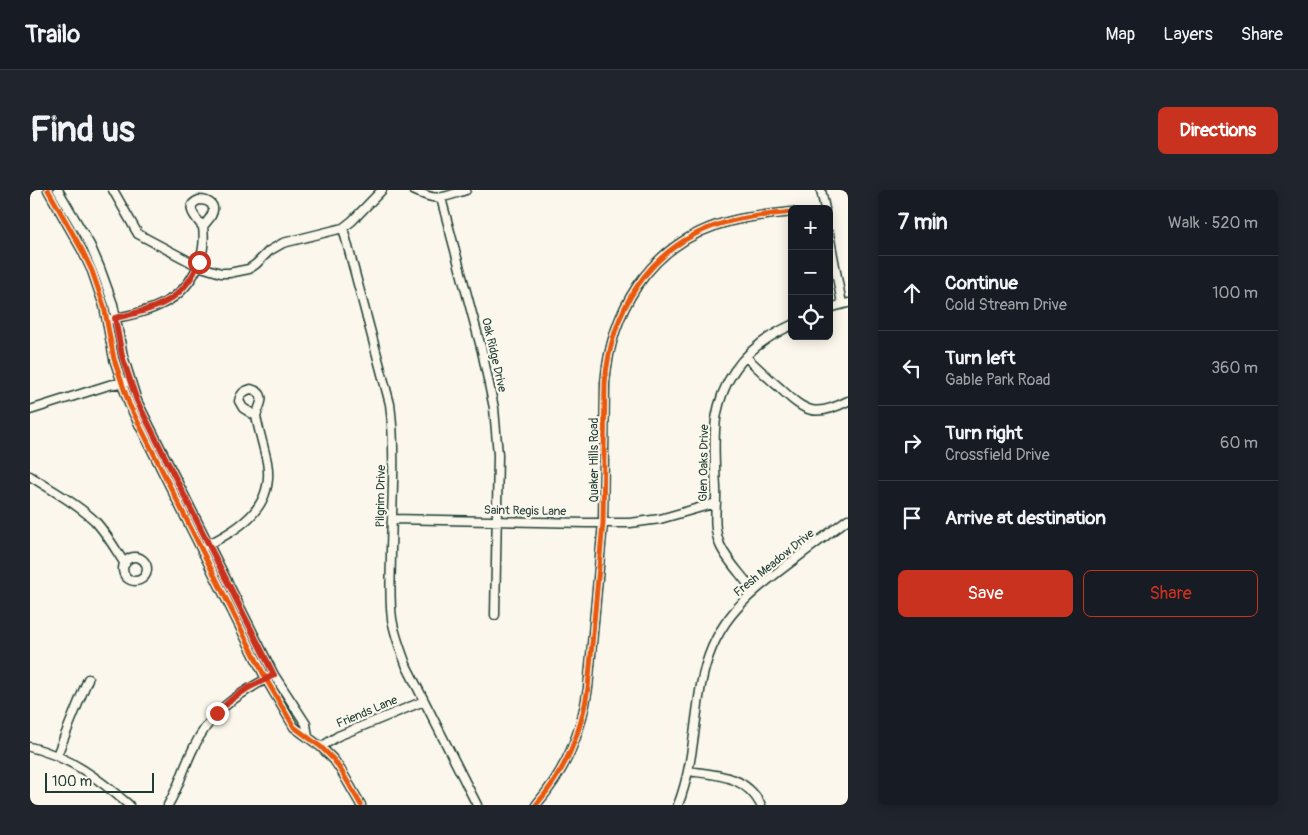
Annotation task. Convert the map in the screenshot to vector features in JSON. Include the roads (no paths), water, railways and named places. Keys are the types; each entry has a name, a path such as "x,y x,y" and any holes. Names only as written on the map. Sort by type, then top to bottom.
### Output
{"street":[{"path":"48,190 82,250 100,292 114,358 129,404 141,431 266,679 294,727 321,747 334,760 361,805"},
{"path":"58,190 90,246 100,268 108,290 122,356 137,401 274,675 306,724 308,737"},
{"path":"112,190 138,234 198,266 221,273 239,272 248,269 269,251 284,243 343,228 382,190"},
{"path":"413,190 434,198 441,198 466,190"},
{"path":"821,190 822,205"},
{"name":"Oak Ridge Drive","path":"441,198 482,351 494,408 498,455 495,615"},
{"name":"Quaker Hills Road","path":"536,805 562,769 576,740 588,688 603,523 606,368 612,339 618,322 632,293 653,266 687,239 709,228 727,222 788,212"},
{"path":"107,320 152,309 166,303 186,286 198,266 202,250 203,227"},
{"name":"Pilgrim Drive","path":"343,228 390,404 392,424 390,585 392,620 407,667 477,805"},
{"path":"833,250 845,303 833,307"},
{"name":"Glen Oaks Drive","path":"753,592 746,579 724,553 715,524 715,431 717,413 724,390 736,368 765,339 788,327"},
{"path":"746,356 795,402 805,408 828,410 848,401"},
{"path":"30,410 109,385 130,381"},
{"path":"201,548 249,519 264,497 268,486 267,462 256,416"},
{"path":"30,476 83,510 94,520 102,529 124,564"},
{"name":"Saint Regis Lane","path":"392,519 636,523 660,519 716,503"},
{"name":"Fresh Meadow Drive","path":"678,805 688,771 701,686 709,656 717,636 728,618 753,592 848,519"},
{"path":"168,805 179,785 193,748 208,723 232,699 248,688 274,675"},
{"path":"57,755 88,679"},
{"name":"Friends Lane","path":"321,747 338,736 424,701"},
{"path":"30,747 57,755 86,770 129,805"},
{"path":"688,771 712,774 735,780 748,788 761,805"}]}
